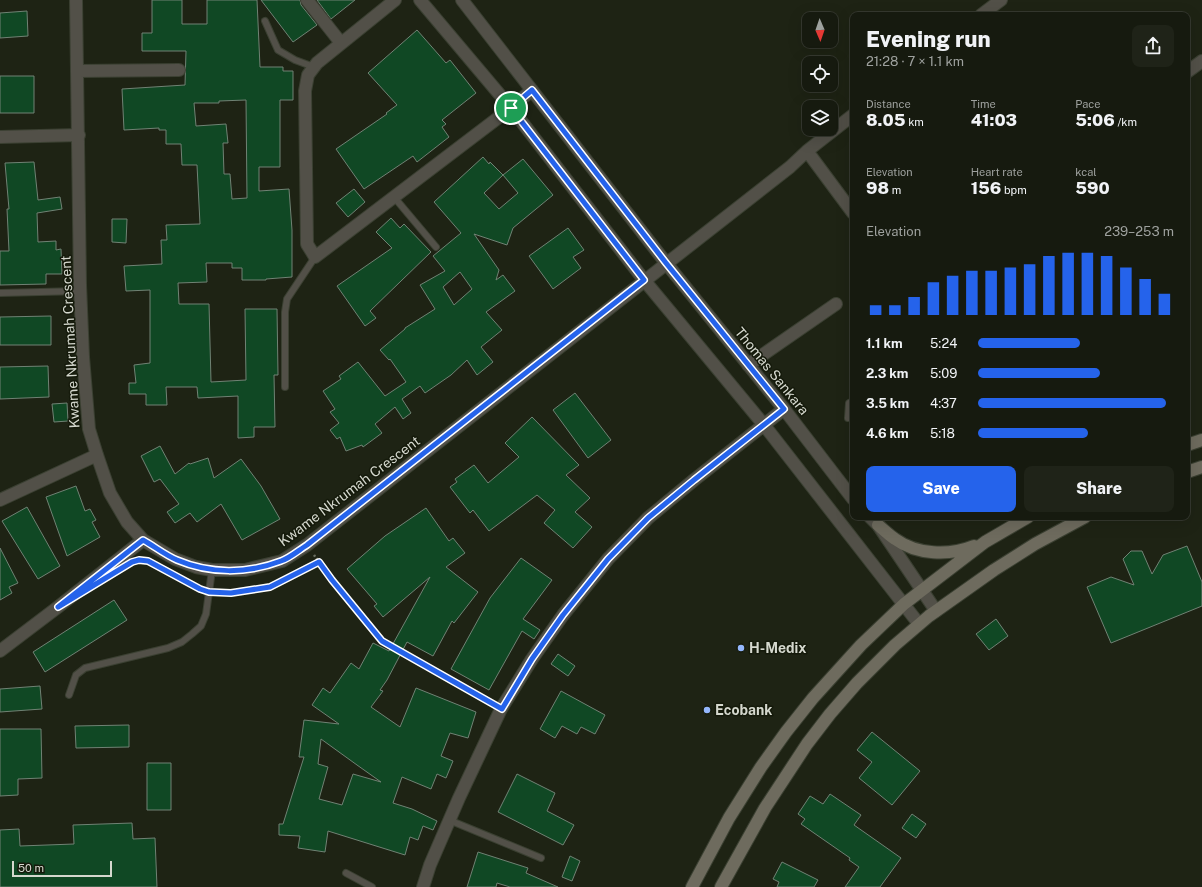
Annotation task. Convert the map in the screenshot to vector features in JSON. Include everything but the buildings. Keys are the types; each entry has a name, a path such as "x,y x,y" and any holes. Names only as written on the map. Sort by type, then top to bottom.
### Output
{"main road":[{"path":"1190,444 1202,440"},
{"path":"1190,471 1202,467"},
{"path":"692,887 729,818 761,767 813,698 861,645 904,604 985,542 1023,520"},
{"path":"721,887 765,808 807,744 830,714 857,683 895,645 936,611 994,570 1035,544 1079,520"},
{"path":"874,521 895,540 913,549 939,553 964,550 985,542"}],"street":[{"name":"Kwame Nkrumah Crescent","path":"76,0 80,292 83,357 89,429 96,455 110,493 127,522 143,540 175,559 196,567 212,570 246,570 282,561 307,545 790,167 807,151 850,117"},
{"path":"307,0 341,43"},
{"path":"395,0 317,63 308,75 306,91 307,244 315,257 511,108 532,90"},
{"path":"420,0 511,108 644,280 764,425 919,624"},
{"name":"Thomas Sankara","path":"462,0 666,263 784,409 850,495"},
{"path":"985,12 1001,0"},
{"path":"1190,70 1202,61"},
{"path":"77,71 179,70"},
{"path":"0,137 78,135"},
{"path":"807,151 850,209"},
{"path":"748,365 836,304"},
{"path":"423,887 430,865 459,798 502,709 532,659 563,615 608,559 648,518 784,409"},
{"path":"0,500 96,455"},
{"path":"874,521 936,611"},
{"path":"0,651 143,540"}],"lane":[{"path":"265,21 278,50 295,60 314,67"},
{"path":"394,197 436,247"},
{"path":"285,387 285,312 287,299 315,257"},
{"path":"0,293 80,292"},
{"path":"848,418 850,402"},
{"path":"69,694 76,675 85,668 168,648 182,642 200,626 206,614 212,570"},
{"path":"450,820 541,858"},
{"path":"346,873 372,887"}],"path":[{"path":"307,545 332,580 382,641 502,709"},
{"path":"132,562 139,560 148,561 200,589 209,592 231,593 270,587 319,562"}],"place":[{"name":"H-Medix","path":"741,648"},
{"name":"Ecobank","path":"707,710"}],"route":[{"path":"532,90 666,263 784,409 648,518 608,559 563,615 532,659 502,709 382,641 319,562 270,587 231,593 209,592 200,589 148,561 139,560 132,562 58,607 143,540 175,559 196,567 212,570 246,570 282,561 307,545 644,280 511,108 532,90"}]}
